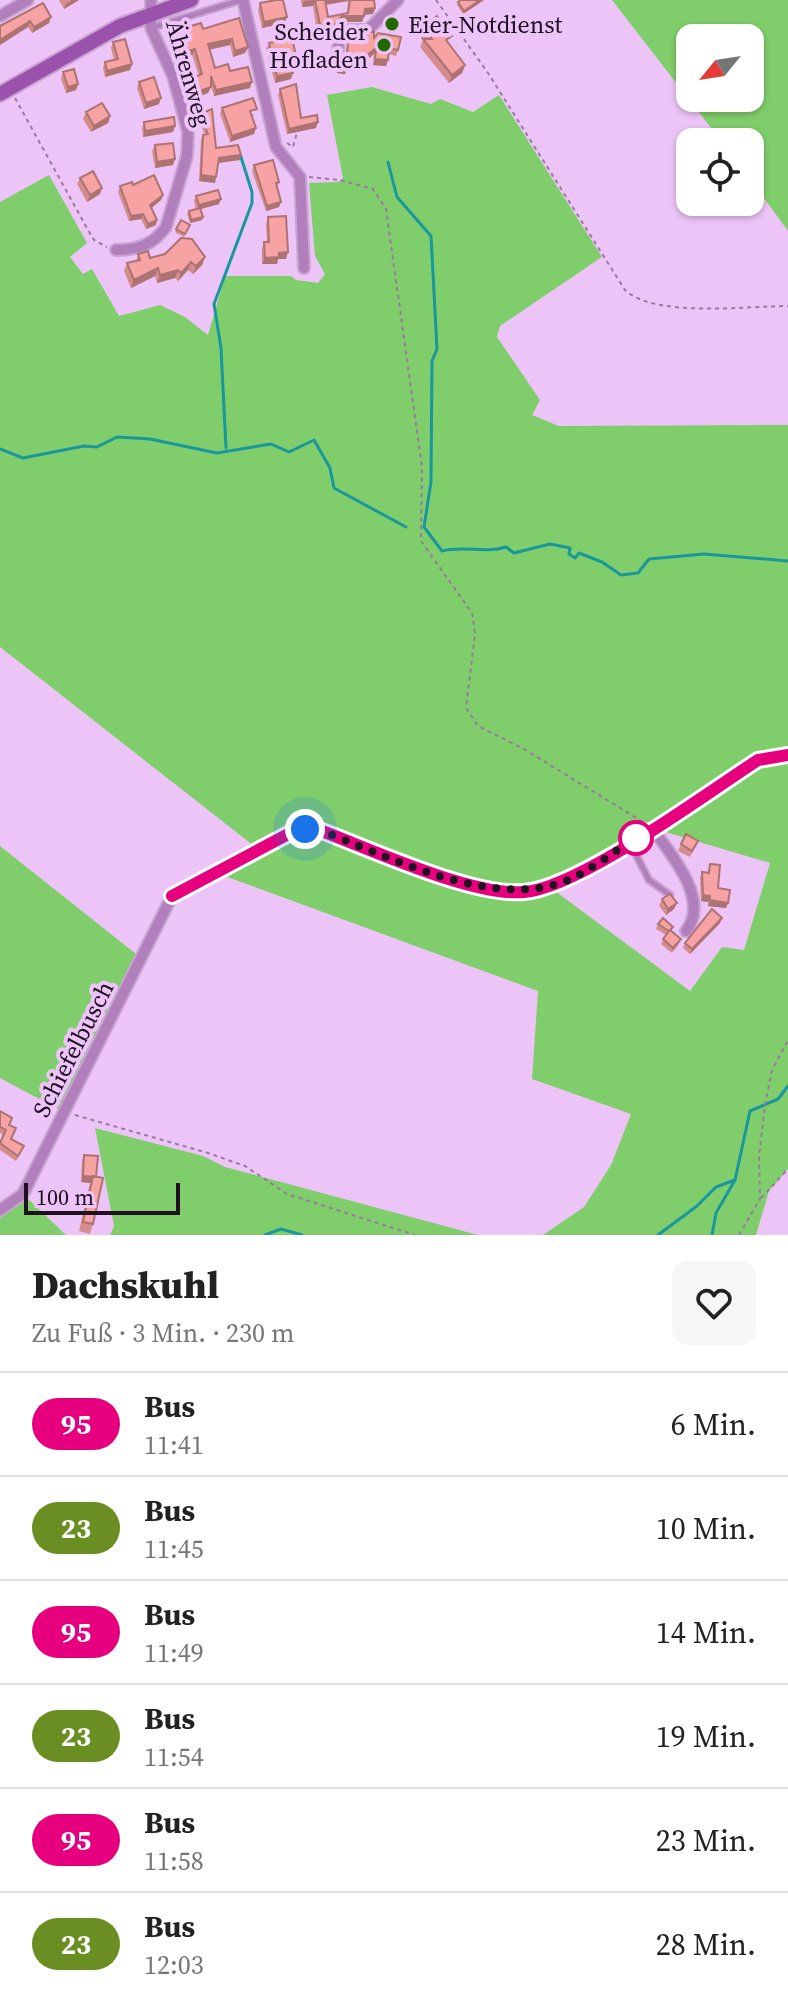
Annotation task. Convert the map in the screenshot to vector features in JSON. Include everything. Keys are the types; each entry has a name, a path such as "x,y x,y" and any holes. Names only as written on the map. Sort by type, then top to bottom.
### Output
{"main road":[{"path":"5,91 152,6 191,0"}],"street":[{"path":"0,16 28,0"},
{"path":"243,0 272,132 280,154 300,177 304,268"},
{"path":"337,55 341,30 374,27 398,0"},
{"name":"Ährenweg","path":"116,250 136,250 159,237 166,227 187,156 188,132 173,76 151,28 152,6"},
{"path":"630,842 758,760 788,755"},
{"name":"Schiefelbusch","path":"0,1210 23,1194 172,896 305,829 314,828 480,889 525,892 569,880 630,842"},
{"path":"652,828 690,881 692,913 691,925 686,931"}],"lane":[{"path":"151,28 243,0"},
{"path":"630,842 649,880 670,895"}],"path":[{"path":"436,0 488,73 625,290 636,300 659,305 788,306"},
{"path":"5,91 94,240 116,250"},
{"path":"272,132 292,147 297,132"},
{"path":"300,177 340,180 373,189 386,209 422,467 421,541 472,613 475,634 466,708 478,726 524,749 652,828"},
{"path":"760,1199 759,1157 765,1105 772,1070 788,1040"},
{"path":"64,1112 208,1153 245,1166 287,1194 415,1235"},
{"path":"739,1235 760,1199 788,1169"}],"green space":[{"path":"612,0 788,0 788,231 764,198 764,128 711,128 699,112 764,112 764,24 676,24 676,83"},
{"path":"372,87 431,104 440,99 473,112 499,95 602,257 500,326 497,337 540,400 532,415 559,426 788,425 788,749 758,754 652,822 637,822 637,831 566,875 526,887 481,884 307,819 254,846 0,647 0,202 49,175 87,243 70,257 83,274 92,269 119,316 160,305 185,317 208,335 225,276 291,276 296,280 318,283 325,274 315,256 309,183 338,182 343,178 327,95"},
{"path":"788,761 788,1169 769,1191 756,1235 543,1235 584,1207 611,1165 631,1114 532,1079 538,991 222,875 299,836 317,835 481,895 525,898 555,891 690,991 722,947 744,950 770,863 659,830 762,765"},
{"path":"0,846 136,954 58,1109 0,1078"},
{"path":"95,1128 203,1156 225,1167 478,1235 110,1235 114,1226"},
{"path":"27,1198 66,1235 0,1235 0,1218"}],"building":[{"path":"283,0 287,17 264,22 260,3"},
{"path":"315,0 325,0 328,17 348,13 350,0 374,0 375,8 365,9 364,16 342,16 335,24 320,25"},
{"path":"480,0 464,11 458,2"},
{"path":"43,3 51,17 34,27 30,21 0,40 0,26"},
{"path":"437,16 452,36 446,40 465,65 452,75 423,39 432,39 423,28"},
{"path":"239,18 248,47 235,51 232,39 208,44 215,68 228,64 230,71 248,67 252,82 216,90 211,76 211,87 197,92 191,79 202,74 195,49 188,51 181,29 201,23 203,29"},
{"path":"353,32 374,32 374,38 378,33 401,37 398,50 389,48 388,60 375,59 376,48 359,62 348,62 347,68 339,67 340,57 347,55 348,43 352,43"},
{"path":"292,38 296,56 290,58 293,73 277,76 269,43"},
{"path":"125,39 132,64 107,71 105,62 118,59 113,42"},
{"path":"74,69 78,84 68,87 63,72"},
{"path":"154,77 161,98 146,103 139,82"},
{"path":"296,84 301,118 317,115 318,122 289,129 280,89"},
{"path":"253,98 257,109 250,111 256,128 232,136 222,108"},
{"path":"102,103 110,116 94,126 86,112"},
{"path":"212,109 216,148 238,145 241,155 219,158 216,177 201,175 203,135 208,134 200,114"},
{"path":"174,117 175,126 145,131 144,122"},
{"path":"173,143 175,159 157,162 155,145"},
{"path":"273,160 281,202 267,206 254,165"},
{"path":"93,171 102,188 90,195 80,178"},
{"path":"154,175 163,195 150,205 157,220 148,224 143,214 131,216 120,186 132,182 133,185"},
{"path":"218,190 221,199 199,205 196,196"},
{"path":"200,208 203,217 191,220 189,211"},
{"path":"286,216 288,252 279,253 279,257 265,258 264,242 269,242 268,217"},
{"path":"181,220 190,225 185,234 176,229"},
{"path":"181,238 192,239 205,257 196,266 191,262 181,273 178,270 160,275 158,268 134,280 127,263 140,260 138,254 148,251 150,258 165,254"},
{"path":"686,834 698,841 692,851 681,844"},
{"path":"710,864 720,865 718,888 730,890 728,903 710,900 710,896 703,895 702,872 709,873"},
{"path":"670,894 677,903 668,909 662,899"},
{"path":"712,909 722,918 692,949 685,943"},
{"path":"663,918 673,927 670,930 681,939 673,948 663,939 669,931 658,924"},
{"path":"0,1111 12,1118 9,1125 16,1128 11,1139 24,1146 18,1156 0,1143 6,1130 0,1127"},
{"path":"84,1155 98,1156 96,1177 83,1176"},
{"path":"93,1176 103,1178 93,1224 83,1222"}],"waterway":[{"path":"226,448 221,348 214,304 252,203 252,192 240,154"},
{"path":"388,162 397,197 431,236 437,349 432,361 431,482 424,527 442,551"},
{"path":"0,449 23,458 84,446 97,447 117,437 150,439 217,453 271,444 289,452 314,440 330,468 334,488 406,527"},
{"path":"442,551 506,547 514,553 550,544 570,548 569,554 575,558 579,553 602,562 621,575 638,573 649,559 704,554 788,561"},
{"path":"658,1235 697,1206 716,1187 735,1180 750,1111 778,1099 788,1086"},
{"path":"712,1235 716,1213 735,1180"},
{"path":"265,1235 281,1229 302,1235"}],"bus line":[{"name":"95","path":"172,896 294,831 314,828 480,889 525,892 569,880 758,760 788,755"}],"place":[{"name":"Eier-Notdienst","path":"392,24"},
{"name":"Scheider Hofladen","path":"384,45"}],"route":[{"path":"305,829 314,828 480,889 525,892 569,880 636,838"}]}
